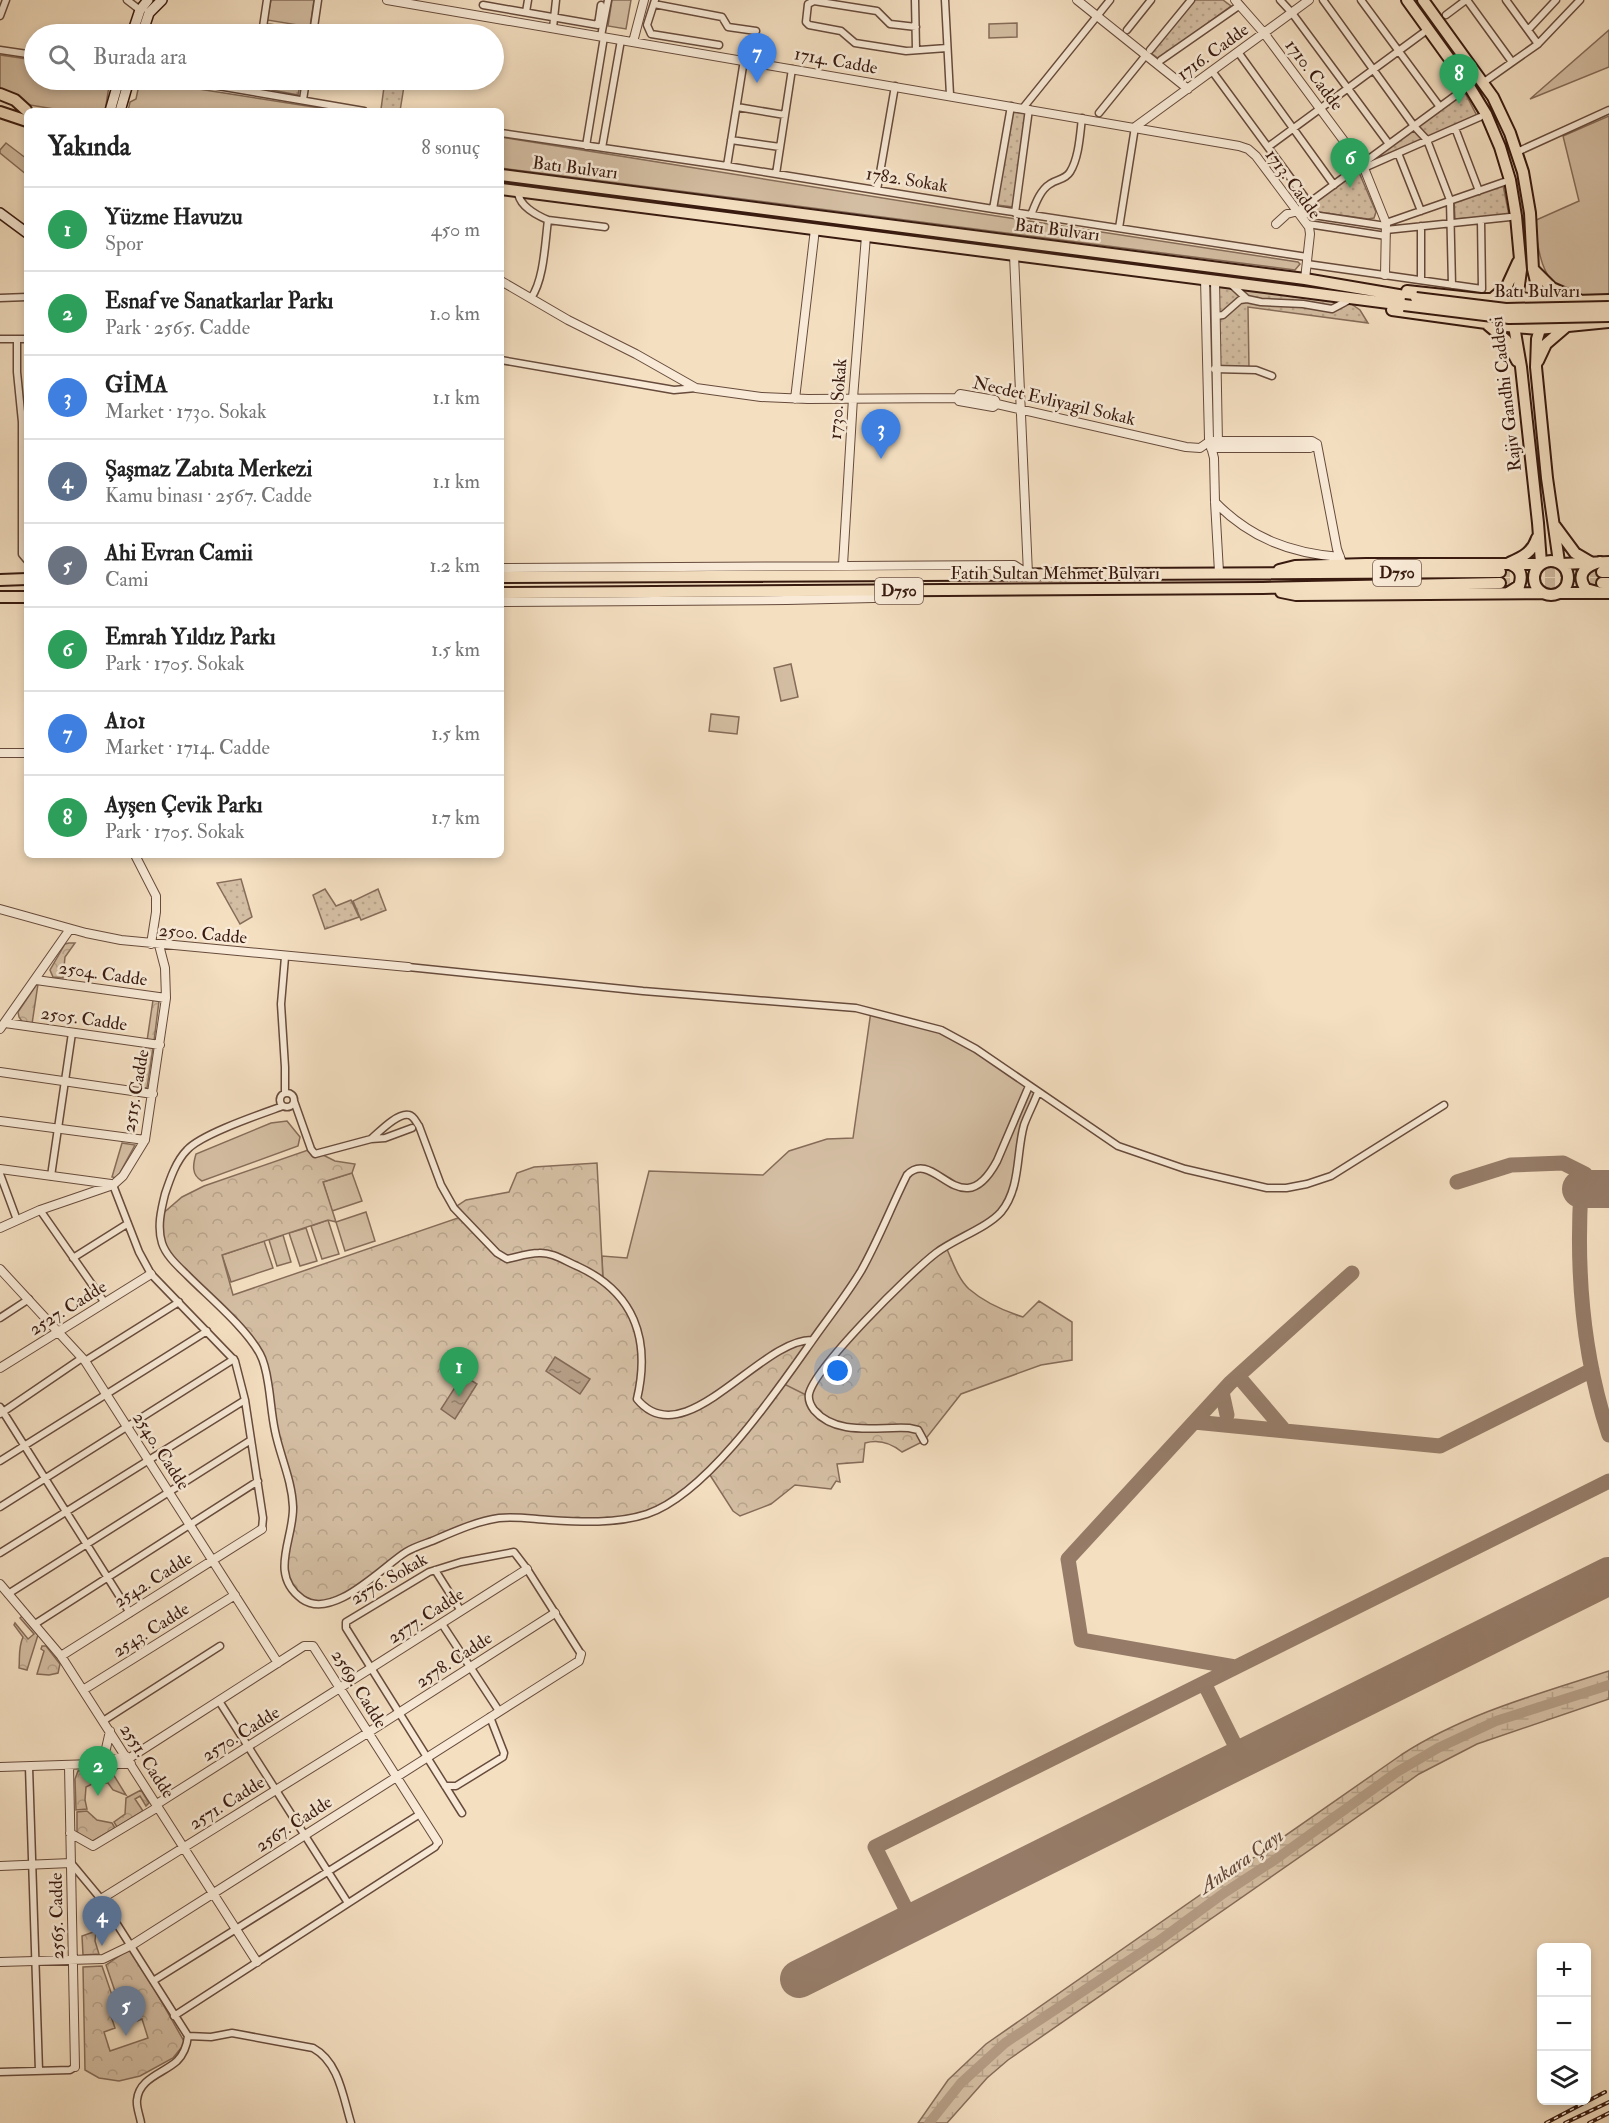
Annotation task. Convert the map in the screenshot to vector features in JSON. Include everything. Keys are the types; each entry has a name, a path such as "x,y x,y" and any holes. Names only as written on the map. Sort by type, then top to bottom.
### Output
{"main road":[{"path":"135,24 140,10 148,0"},
{"path":"145,24 149,13 162,0"},
{"name":"Rajiv Gandhi Caddesi","path":"1407,0 1469,86 1486,114 1506,164 1513,196 1521,270 1517,300 1513,305 1512,314 1521,367 1539,523 1540,564"},
{"name":"Rajiv Gandhi Caddesi","path":"1423,0 1484,82 1517,152 1527,191 1533,269 1544,316 1538,329 1536,367 1547,478 1560,563"},
{"path":"111,108 116,90"},
{"path":"121,108 126,90"},
{"path":"0,94 15,100 24,110"},
{"path":"0,100 24,112"},
{"path":"2,113 24,114"},
{"name":"Batı Bulvarı","path":"504,175 1305,279 1416,298 1506,309 1609,307"},
{"name":"Batı Bulvarı","path":"504,189 1509,318 1609,316"},
{"path":"0,213 24,231"},
{"path":"1492,300 1507,285 1520,259"},
{"path":"1533,269 1552,288 1583,301"},
{"name":"Batı Bulvarı","path":"1353,287 1363,284 1460,298 1492,300 1532,298 1542,302 1609,300"},
{"name":"Batı Bulvarı","path":"1334,296 1338,299 1398,311 1515,327 1538,329 1609,322"},
{"path":"1485,323 1506,340 1521,367"},
{"path":"1536,367 1546,344 1568,326"},
{"path":"1509,563 1525,556 1533,548 1537,540 1539,523"},
{"path":"1553,523 1575,553 1604,576"},
{"path":"1542,593 1534,581 1534,571 1547,560 1604,576"},
{"path":"1262,573 1295,566 1342,561 1540,564"},
{"path":"1508,594 1520,586 1522,577 1517,568 1509,563"},
{"path":"1559,593 1566,587 1568,576 1560,563"},
{"name":"Fatih Sultan Mehmet Bulvarı","path":"504,577 1220,572 1500,578 1263,588 504,593"},
{"path":"1263,588 1296,595 1542,593 1552,595 1604,576"},
{"path":"0,580 24,579"},
{"path":"0,597 24,597"}],"street":[{"path":"0,16 6,0"},
{"path":"127,0 140,10"},
{"path":"263,24 267,0"},
{"path":"314,24 318,0"},
{"name":"1714. Cadde","path":"387,0 1011,105 1243,147"},
{"path":"526,12 528,0"},
{"path":"553,28 556,0"},
{"path":"586,146 608,0"},
{"path":"633,42 644,0"},
{"path":"915,0 916,49"},
{"path":"945,0 950,95"},
{"path":"1077,0 1148,52 1188,89"},
{"path":"1015,213 1026,108 1110,0"},
{"path":"1127,30 1151,0"},
{"path":"1098,113 1191,0"},
{"path":"1280,0 1389,144"},
{"name":"1716. Cadde","path":"1135,127 1309,0"},
{"path":"1323,0 1414,126 1427,140 1450,201 1452,285"},
{"path":"1361,0 1440,107"},
{"path":"1446,15 1467,0 1512,62"},
{"path":"1517,0 1509,3 1538,44"},
{"path":"1528,30 1556,0"},
{"path":"1484,82 1538,44 1580,0"},
{"path":"916,27 890,24 877,11 814,1 808,4 806,22 809,26 841,31 855,43 906,51 947,48"},
{"path":"719,45 651,34 647,25 654,2 722,17 728,27 756,31"},
{"path":"1161,60 1238,2"},
{"name":"1710. Cadde","path":"1238,2 1264,33 1363,166 1386,228 1385,275"},
{"path":"483,5 598,25 601,5"},
{"path":"1268,147 1424,33"},
{"path":"602,148 621,39"},
{"path":"0,50 24,54"},
{"path":"1238,52 1334,185"},
{"path":"727,166 744,60"},
{"path":"776,174 792,69"},
{"path":"1212,71 1309,203"},
{"path":"877,190 895,86"},
{"path":"240,90 347,108"},
{"path":"303,100 304,90"},
{"path":"1299,212 1463,90"},
{"path":"993,209 1011,105"},
{"path":"737,107 785,114"},
{"path":"1517,152 1609,110"},
{"path":"1363,166 1480,117"},
{"path":"1031,215 1038,198 1050,183 1062,180 1071,172 1077,153 1082,118"},
{"path":"1119,228 1135,127"},
{"path":"1455,128 1479,191"},
{"name":"1782. Sokak","path":"504,133 1119,228 1385,275 1482,289 1481,220"},
{"path":"731,140 780,147"},
{"name":"1713. Cadde","path":"1243,147 1256,156 1308,224 1310,234 1305,279"},
{"path":"1398,153 1421,211"},
{"path":"1276,224 1287,214 1299,212 1386,228 1421,211 1504,182"},
{"path":"518,191 518,197 522,203 539,217 605,227"},
{"path":"1308,224 1386,228 1510,217"},
{"path":"531,298 539,281 548,220"},
{"path":"1421,226 1421,280"},
{"path":"795,399 815,229"},
{"name":"1730. Sokak","path":"843,565 866,236"},
{"path":"1014,255 1028,574"},
{"path":"1210,280 1216,316 1214,458 1220,572"},
{"path":"1210,280 1207,369 1214,445"},
{"path":"1228,282 1247,299"},
{"path":"504,283 568,320 636,354 696,388"},
{"path":"1287,303 1288,290"},
{"path":"0,298 24,297"},
{"path":"1216,316 1223,315 1240,300 1247,299 1332,309 1347,301"},
{"path":"0,339 24,339"},
{"path":"17,340 17,372 24,417 22,554 24,556"},
{"path":"504,361 674,390 696,388"},
{"path":"1207,369 1256,369 1272,376"},
{"name":"Necdet Evliyagil Sokak","path":"696,388 795,399 957,398 960,394 995,400 997,404 1186,447 1200,448 1214,445"},
{"path":"1214,445 1312,441 1317,444 1342,561 1288,548 1258,536 1232,520 1215,502"},
{"path":"504,568 1014,565 1028,574"},
{"path":"791,566 831,575"},
{"path":"504,603 874,598 920,591"},
{"path":"0,753 24,753"},
{"path":"137,858 156,896 155,945"},
{"name":"2500. Cadde","path":"0,909 70,929 155,945 408,968"},
{"path":"3,1026 70,929"},
{"name":"2515. Cadde","path":"113,1185 123,1176 145,1140 166,998 165,968 155,945"},
{"path":"285,957 281,1004 288,1102 301,1119 311,1149 315,1154 371,1139 386,1138 412,1128"},
{"path":"408,968 643,991 856,1008 941,1030 976,1049 1118,1146 1185,1169 1267,1188 1286,1188 1330,1176 1444,1105"},
{"name":"2504. Cadde","path":"36,980 166,998"},
{"name":"2505. Cadde","path":"3,1026 160,1045"},
{"path":"51,1176 72,1033"},
{"path":"285,1067 285,1094 290,1093 288,1102"},
{"path":"0,1072 153,1094"},
{"path":"288,1102 210,1135 184,1152 168,1185 162,1205 160,1231 163,1247 173,1261 242,1331 260,1354 265,1367 276,1433 292,1494 293,1520 284,1569 287,1581 303,1600 315,1604 330,1603 366,1584 407,1552 497,1518 622,1520 654,1511 680,1496 730,1449 792,1370 860,1272 907,1175 917,1168 924,1168 960,1187 980,1185 992,1172 1029,1086"},
{"path":"924,1442 918,1430 909,1428 852,1428 834,1424 815,1411 808,1396 813,1384 846,1341 917,1270 936,1253 992,1221 1001,1212 1014,1186 1024,1124 1038,1092"},
{"path":"371,1139 391,1122 402,1115 409,1114 418,1126 441,1185 454,1208 497,1253 507,1259 539,1252 552,1254 603,1280 632,1314 642,1349 641,1380 637,1399 642,1406 652,1411 679,1415 697,1407 731,1385 775,1352 803,1340 812,1340"},
{"path":"0,1121 145,1140"},
{"path":"0,1169 113,1185"},
{"path":"0,1174 17,1220"},
{"path":"0,1228 40,1210 113,1185"},
{"path":"113,1185 142,1260 151,1274 234,1359 245,1400 263,1518 262,1529"},
{"path":"40,1210 105,1303"},
{"path":"73,1258 127,1224"},
{"name":"2540. Cadde","path":"1,1271 84,1359 278,1663"},
{"name":"2527. Cadde","path":"0,1368 151,1274"},
{"path":"0,1318 29,1299"},
{"path":"130,1612 1,1411 179,1302"},
{"path":"0,1461 207,1331"},
{"path":"0,1507 234,1359"},
{"path":"0,1553 245,1400"},
{"path":"3,1590 87,1544 251,1440"},
{"path":"34,1624 258,1481"},
{"name":"2542. Cadde","path":"61,1656 262,1529"},
{"name":"2576. Sokak","path":"462,1813 346,1628 346,1622 435,1570 510,1551 516,1553 528,1569 581,1654"},
{"name":"2577. Cadde","path":"341,1688 528,1569"},
{"path":"435,1570 461,1611"},
{"name":"2551. Cadde","path":"3,1590 61,1656 257,1962"},
{"name":"2543. Cadde","path":"83,1690 235,1594"},
{"name":"2578. Cadde","path":"369,1732 555,1613"},
{"path":"442,1624 499,1711"},
{"path":"104,1721 220,1646"},
{"name":"2569. Cadde","path":"0,1767 69,1766 128,1760 304,1646 313,1646 438,1842"},
{"name":"2567. Cadde","path":"0,1962 103,1959 132,1945 579,1661 581,1654"},
{"name":"2570. Cadde","path":"70,1833 93,1846 341,1688"},
{"path":"219,1701 348,1903"},
{"path":"445,1786 456,1786 501,1759 504,1752 490,1717"},
{"path":"96,1764 105,1753 110,1731"},
{"name":"2571. Cadde","path":"101,1899 369,1732"},
{"name":"2565. Cadde","path":"69,1766 75,2067"},
{"path":"29,1767 39,2071"},
{"path":"153,1981 420,1814"},
{"path":"174,2016 435,1847 438,1842"},
{"path":"0,1866 71,1863 101,1899 188,2036 186,2048 177,2061 150,2078 140,2090 137,2100 141,2123"},
{"path":"188,2036 211,2037 232,2033 313,2048 322,2053 333,2067 351,2123"},
{"path":"0,2072 70,2070 75,2067"}],"green space":[{"path":"271,0 314,0 310,24 267,20"},
{"path":"612,0 631,0 626,29 608,26"},
{"path":"1195,0 1223,0 1231,6 1159,59 1151,53"},
{"path":"1017,23 1017,37 989,38 989,24"},
{"path":"1609,30 1609,67 1530,99"},
{"path":"0,55 24,59 24,90 108,90 105,108 48,108 30,105 0,92"},
{"path":"138,90 204,90 320,108 129,108 130,102 136,99"},
{"path":"272,90 299,90 298,95"},
{"path":"384,90 403,90 400,108 381,108"},
{"path":"1464,91 1477,116 1427,138 1416,126"},
{"path":"1011,112 1026,114 1013,207 997,205"},
{"path":"1609,116 1609,296 1588,295 1572,292 1551,280 1540,256 1534,221 1579,201 1563,136"},
{"path":"1414,128 1424,139 1368,163"},
{"path":"504,137 1298,262 1300,264 1295,270 504,168"},
{"path":"6,143 24,157 24,173 0,153"},
{"path":"1358,170 1376,212 1374,218 1311,211 1310,206"},
{"path":"1503,185 1509,215 1455,219 1454,201"},
{"path":"1215,281 1347,301 1360,310 1368,323 1248,307 1249,369 1217,369"},
{"path":"791,664 798,697 781,701 774,668"},
{"path":"711,714 739,717 737,734 709,731"},
{"path":"241,879 252,917 240,924 217,883"},
{"path":"325,889 336,906 351,900 359,917 325,929 313,895"},
{"path":"378,889 386,910 361,920 353,901"},
{"path":"75,943 65,957 63,978 53,977 50,970 65,944"},
{"path":"37,984 32,1024 23,1023 18,1012"},
{"path":"153,1000 159,1001 154,1041 147,1041"},
{"path":"871,1011 941,1030 1038,1092 1024,1124 1014,1186 1001,1212 936,1253 808,1396 697,1407 666,1414 642,1406 603,1280 602,1256 627,1258 649,1171 763,1175 789,1151 827,1139 853,1138"},
{"path":"145,1047 153,1048 147,1088 139,1087"},
{"path":"287,1121 300,1137 298,1146 202,1181 196,1176 194,1165 196,1154 271,1123"},
{"path":"122,1143 135,1145 117,1178 112,1177"},
{"path":"311,1149 335,1161 355,1164 352,1173 323,1182 336,1222 328,1220 222,1255 233,1295 461,1217 454,1208 466,1200 509,1192 517,1173 534,1167 597,1163 603,1280 632,1314 642,1349 637,1398 652,1410 668,1413 687,1409 725,1388 777,1351 812,1340 782,1383 808,1396 846,1341 917,1270 946,1247 965,1285 988,1302 1023,1317 1039,1301 1072,1322 1072,1360 1041,1365 961,1394 924,1441 902,1452 885,1443 875,1441 865,1443 863,1462 837,1464 840,1482 836,1481 831,1489 795,1485 771,1504 740,1516 733,1511 708,1472 680,1496 648,1514 622,1520 497,1518 407,1552 366,1584 330,1603 303,1600 287,1581 284,1569 293,1510 275,1433 265,1367 242,1331 163,1247 161,1215 182,1197 204,1186"},
{"path":"352,1173 362,1201 332,1211 323,1182"},
{"path":"366,1212 375,1241 345,1251 336,1222"},
{"path":"328,1220 339,1254 322,1259 311,1226"},
{"path":"306,1228 317,1261 300,1266 289,1233"},
{"path":"283,1235 291,1262 277,1266 269,1240"},
{"path":"264,1241 273,1268 231,1282 222,1255"},
{"path":"22,1616 38,1635 27,1670 19,1668 23,1637 14,1625 15,1623 28,1639 34,1634 20,1618"},
{"path":"42,1646 46,1646 60,1664 58,1673 37,1674 44,1651 41,1649"},
{"path":"1609,1671 1609,1699 1477,1744 1419,1774 1008,2060 987,2078 947,2123 918,2123 948,2080 986,2044 1401,1755 1476,1716"},
{"path":"118,1768 113,1774 126,1795 113,1790 108,1783 94,1783 93,1769"},
{"path":"91,1769 92,1784 86,1787 87,1809 76,1810 75,1779 78,1771"},
{"path":"141,1790 149,1803 146,1806 140,1796 135,1799 143,1811 117,1827 114,1822 125,1814 126,1798"},
{"path":"87,1811 97,1820 112,1823 115,1828 91,1842 77,1832 77,1812"},
{"path":"96,1931 95,1941 99,1954 83,1955 82,1936"},
{"path":"131,1948 185,2043 173,2058 140,2076 119,2081 99,2078 85,2070 83,1967 102,1966 115,2004 108,2007 115,2028 104,2032 110,2051 148,2038 142,2019 137,2021 129,1999 119,2003 106,1965"}],"water":[{"path":"555,1357 590,1379 580,1394 546,1371"},
{"path":"463,1375 477,1384 455,1419 441,1409"}],"waterway":[{"name":"Ankara Çayı","path":"929,2123 961,2083 1005,2043 1160,1940 1397,1772 1438,1748 1496,1721 1609,1685"}],"taxiway":[{"path":"1457,1182 1511,1165 1563,1163 1585,1174 1587,1189"},
{"path":"1581,1189 1580,1251 1583,1314 1593,1375 1609,1435"},
{"path":"1235,1667 1081,1640 1068,1559 1230,1383 1352,1273"},
{"path":"1194,1422 1440,1446 1592,1370"},
{"path":"1238,1376 1285,1431"},
{"path":"1222,1392 1227,1415"},
{"path":"913,1923 875,1847 1609,1481"},
{"path":"1204,1683 1242,1759"}],"runway":[{"path":"1581,1189 1609,1189"},
{"path":"799,1979 1609,1576"}],"tunnel":[{"path":"1500,572 1602,572"},
{"path":"1500,583 1602,583"}],"railway":[{"path":"1546,2123 1605,2092"},
{"path":"1565,2123 1609,2102"},
{"path":"1589,2123 1609,2113"}],"place":[{"name":"A101","path":"757,83"},
{"name":"Ayşen Çevik Parkı","path":"1459,104"},
{"name":"Emrah Yıldız Parkı","path":"1350,188"},
{"name":"GİMA","path":"881,459"},
{"name":"Yüzme Havuzu","path":"459,1397"},
{"name":"Esnaf ve Sanatkarlar Parkı","path":"98,1796"},
{"name":"Şaşmaz Zabıta Merkezi","path":"102,1946"},
{"name":"Ahi Evran Camii","path":"126,2036"}]}
